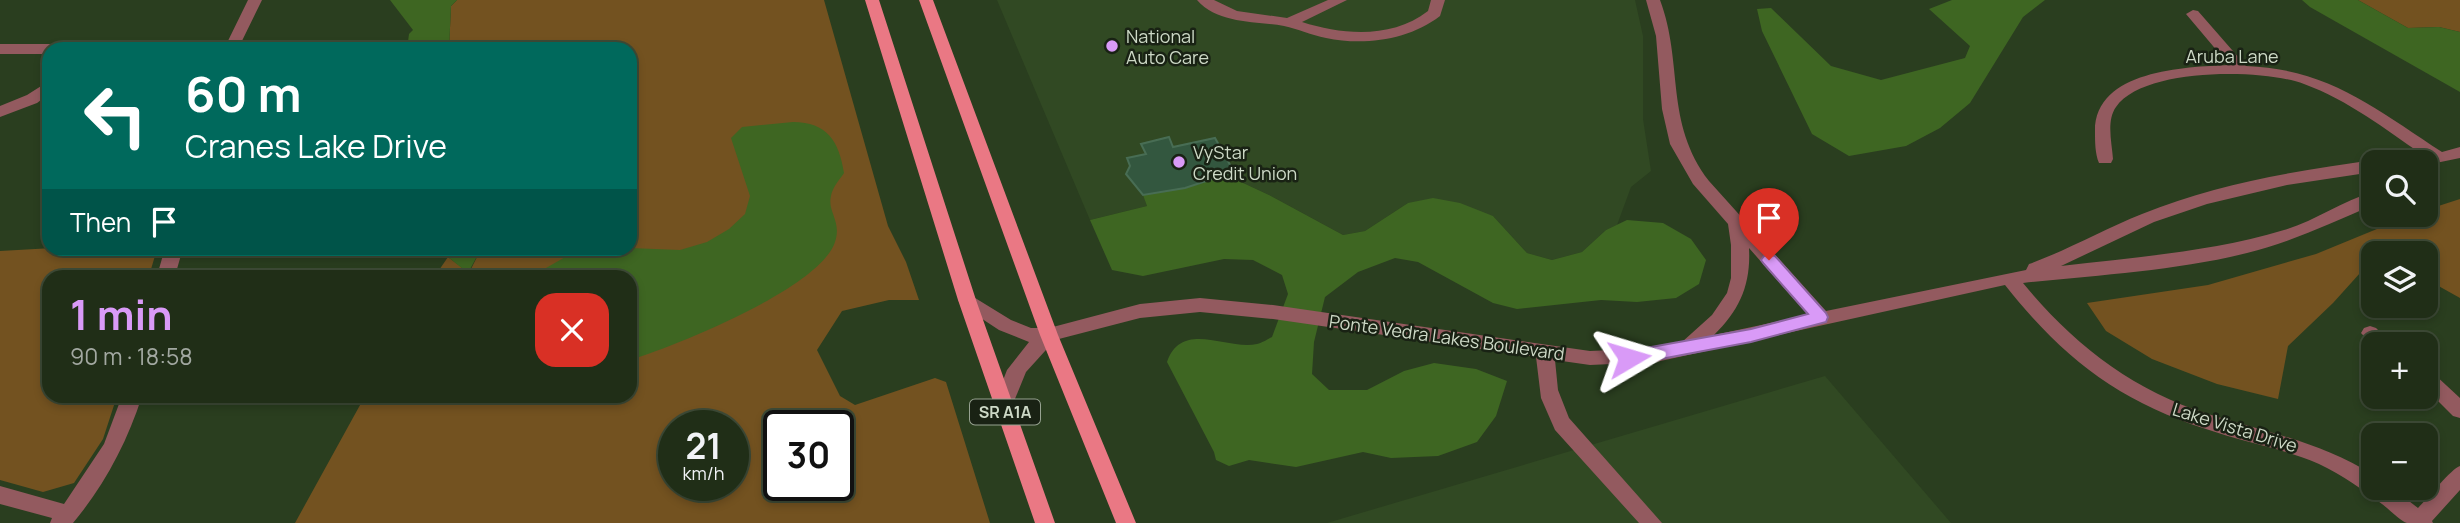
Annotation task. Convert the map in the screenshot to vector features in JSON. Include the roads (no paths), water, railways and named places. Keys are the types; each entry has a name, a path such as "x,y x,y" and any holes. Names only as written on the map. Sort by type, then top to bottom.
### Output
{"main road":[{"name":"SR A1A","path":"872,0 967,300 1045,523"},
{"path":"926,0 1049,335 1125,523"}],"street":[{"path":"234,42 255,0"},
{"path":"1204,0 1235,17 1289,23 1339,35 1390,32 1428,20 1435,13 1438,0"},
{"path":"1289,23 1340,0"},
{"path":"1653,0 1663,27 1678,144 1703,185 1820,317"},
{"path":"2193,14 2242,71"},
{"path":"0,50 42,49"},
{"name":"Aruba Lane","path":"2105,159 2104,116 2110,103 2120,93 2140,83 2164,77 2242,71 2285,74 2323,86 2440,158"},
{"path":"0,112 42,93"},
{"path":"2440,158 2460,152"},
{"name":"Ponte Vedra Lakes Boulevard","path":"2009,278 2056,261 2147,219 2200,199 2274,181 2361,168"},
{"name":"Ponte Vedra Lakes Boulevard","path":"967,300 1016,330 1030,335 1049,335 1140,311 1200,305 1273,312 1590,358 1629,358 1751,336 1820,317 2009,278 2188,258 2246,247 2294,233 2361,203"},
{"path":"1681,349 1709,331 1733,301 1742,270 1742,248 1735,222"},
{"name":"Lake Vista Drive","path":"2009,278 2061,340 2124,386 2186,415 2305,448 2331,459 2361,479"},
{"name":"Ponte Vedra Lakes Boulevard","path":"1003,406 1009,381 1018,364 1049,335"},
{"path":"1545,352 1546,388 1562,424 1652,523"},
{"path":"2438,389 2460,410"},
{"path":"0,495 64,518 113,448 129,403"},
{"path":"2420,522 2447,493 2460,474"},
{"name":"Lake Vista Drive","path":"2391,500 2420,522"}],"place":[{"name":"National Auto Care","path":"1112,46"},
{"name":"VyStar Credit Union","path":"1179,162"}]}
